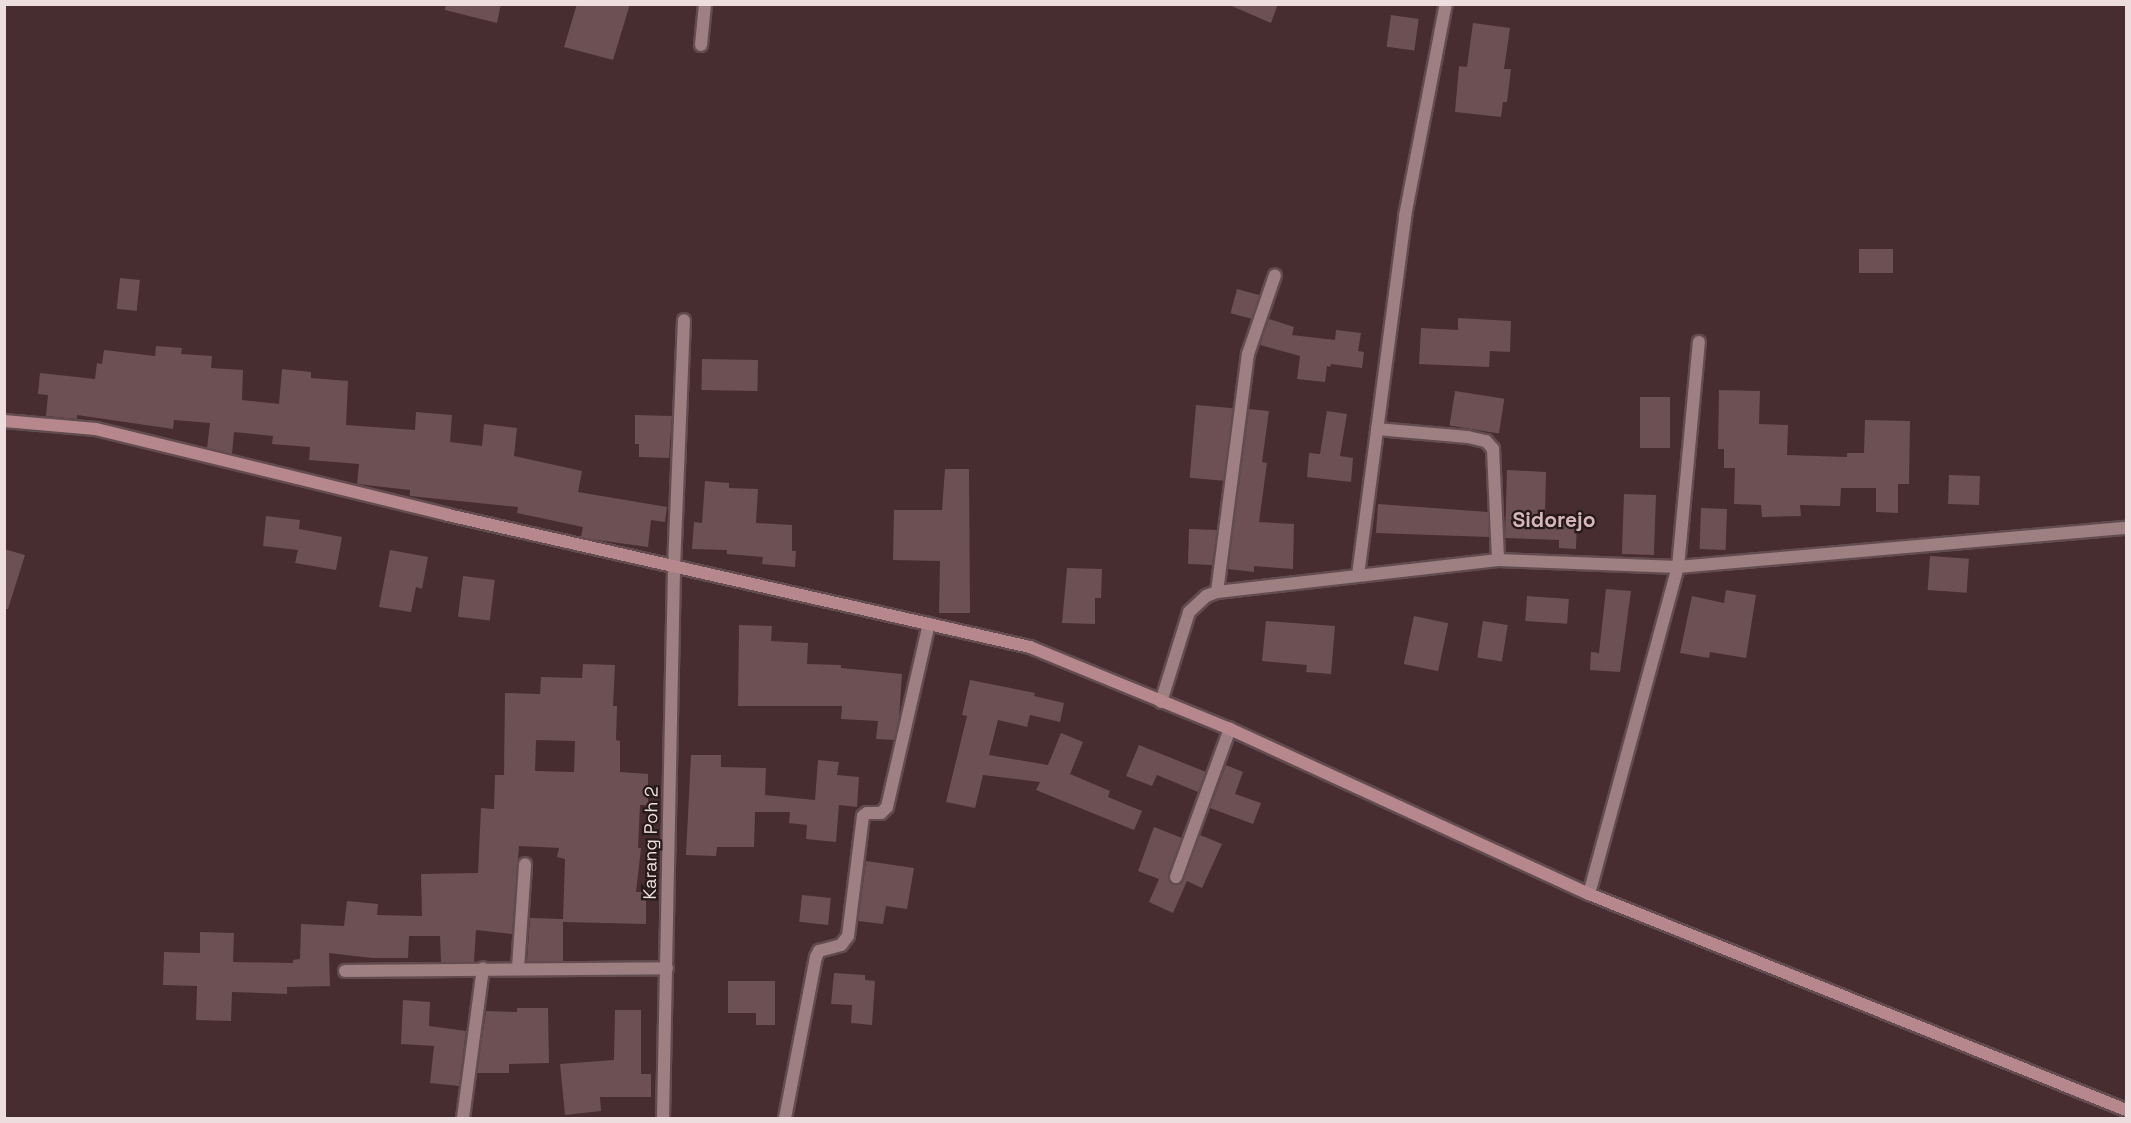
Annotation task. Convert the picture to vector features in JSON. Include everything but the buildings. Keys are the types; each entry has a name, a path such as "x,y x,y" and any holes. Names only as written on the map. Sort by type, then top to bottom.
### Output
{"main road":[{"path":"4,421 96,429 674,568 1030,647 1230,729 1589,894 2127,1110"}],"street":[{"path":"701,45 705,4"},
{"path":"1358,575 1405,216 1446,4"},
{"path":"1217,592 1248,354 1275,275"},
{"name":"Karang Poh 2","path":"663,1119 674,568 684,320"},
{"path":"1589,894 1678,567 1699,342"},
{"path":"1377,429 1468,437 1486,441 1493,449 1498,560"},
{"path":"1161,702 1189,612 1206,596 1217,592 1498,560 1678,567 2127,528"},
{"path":"784,1119 816,957 819,951 840,945 848,936 863,816 867,813 881,813 887,807 929,624"},
{"path":"1176,878 1230,729"},
{"path":"518,968 525,864"},
{"path":"462,1119 483,968"},
{"path":"345,971 667,968"}],"district":[{"name":"Sidorejo","path":"1554,520"}]}
